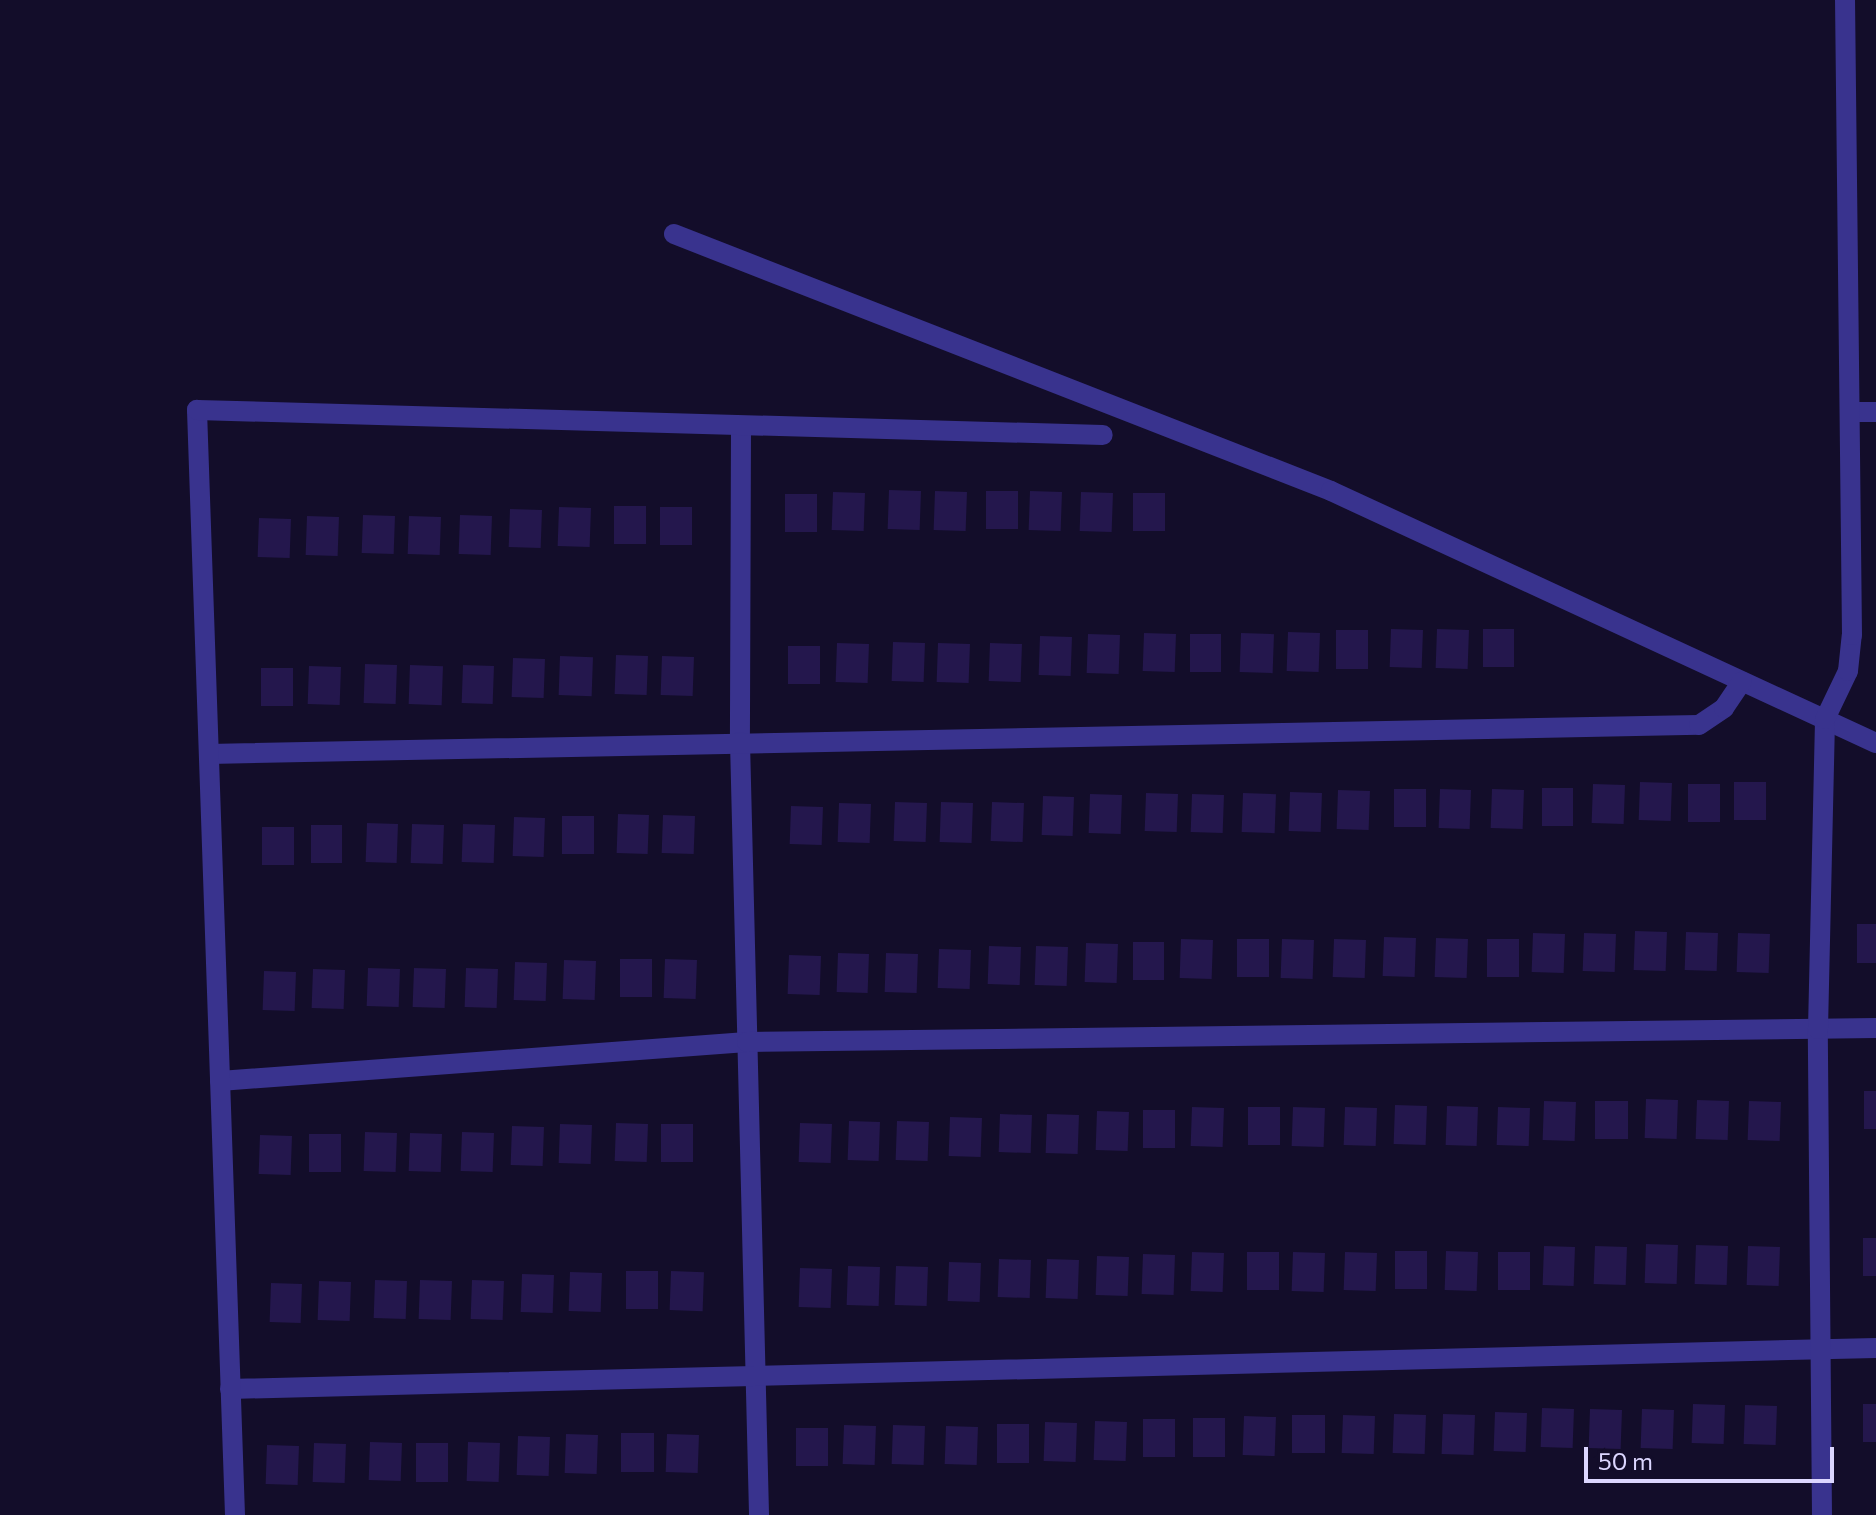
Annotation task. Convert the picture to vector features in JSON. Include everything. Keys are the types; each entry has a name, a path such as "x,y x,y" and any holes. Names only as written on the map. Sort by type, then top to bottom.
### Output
{"street":[{"path":"1822,1515 1818,1029 1825,719 1848,671 1852,635 1845,0"},
{"path":"674,234 1331,491 1876,743"},
{"path":"235,1515 197,410 741,429 1103,435"},
{"path":"1850,412 1876,412"},
{"path":"741,429 740,742 759,1515"},
{"path":"209,754 1699,725 1724,708 1742,681"},
{"path":"220,1081 747,1042 1876,1028"},
{"path":"230,1389 1876,1348"}],"building":[{"path":"889,490 921,491 920,530 888,529"},
{"path":"935,491 967,492 966,531 934,530"},
{"path":"986,491 1018,491 1018,529 986,529"},
{"path":"1030,491 1062,492 1061,531 1029,530"},
{"path":"833,492 865,493 864,531 832,530"},
{"path":"1081,492 1113,493 1112,532 1080,531"},
{"path":"1133,493 1165,493 1165,531 1133,531"},
{"path":"785,494 817,494 817,532 785,532"},
{"path":"614,506 646,506 646,544 614,544"},
{"path":"559,507 591,508 590,547 558,546"},
{"path":"660,507 692,507 692,545 660,545"},
{"path":"510,509 542,510 541,548 509,547"},
{"path":"363,515 395,516 394,554 362,553"},
{"path":"460,515 492,516 491,555 459,554"},
{"path":"307,516 339,517 338,556 306,555"},
{"path":"409,516 441,517 440,555 408,554"},
{"path":"259,518 291,519 290,558 258,557"},
{"path":"1391,629 1423,630 1422,668 1390,667"},
{"path":"1437,629 1469,630 1468,669 1436,668"},
{"path":"1483,629 1514,629 1514,667 1483,667"},
{"path":"1336,630 1368,630 1368,669 1336,669"},
{"path":"1288,632 1320,633 1319,672 1287,671"},
{"path":"1144,633 1176,634 1175,672 1143,671"},
{"path":"1241,633 1274,634 1273,673 1240,672"},
{"path":"1088,634 1120,635 1119,674 1087,673"},
{"path":"1190,634 1221,634 1221,672 1190,672"},
{"path":"1040,636 1072,637 1071,676 1039,675"},
{"path":"893,642 925,643 924,682 892,681"},
{"path":"837,643 869,644 868,683 836,682"},
{"path":"938,643 970,644 969,683 937,682"},
{"path":"990,643 1022,644 1021,682 989,681"},
{"path":"788,646 820,646 820,684 788,684"},
{"path":"616,655 648,656 647,695 615,694"},
{"path":"560,656 593,657 592,696 559,695"},
{"path":"662,656 694,657 693,696 661,695"},
{"path":"513,658 545,659 544,698 512,697"},
{"path":"365,664 397,665 396,704 364,703"},
{"path":"410,665 443,666 442,705 409,704"},
{"path":"463,665 494,666 493,704 462,703"},
{"path":"309,666 341,667 340,705 308,704"},
{"path":"261,668 293,668 293,706 261,706"},
{"path":"1640,782 1672,783 1671,821 1639,820"},
{"path":"1734,782 1766,782 1766,820 1734,820"},
{"path":"1593,784 1625,785 1624,824 1592,823"},
{"path":"1688,784 1720,784 1720,822 1688,822"},
{"path":"1542,788 1573,788 1573,826 1542,826"},
{"path":"1394,789 1426,789 1426,827 1394,827"},
{"path":"1440,789 1471,790 1470,829 1439,828"},
{"path":"1492,789 1524,790 1523,829 1491,828"},
{"path":"1338,790 1370,791 1369,830 1337,829"},
{"path":"1290,792 1322,793 1321,832 1289,831"},
{"path":"1146,793 1178,794 1177,832 1145,831"},
{"path":"1243,793 1276,794 1275,833 1242,832"},
{"path":"1090,794 1122,795 1121,834 1089,833"},
{"path":"1192,794 1224,795 1223,833 1191,832"},
{"path":"1043,796 1074,797 1073,836 1042,835"},
{"path":"895,802 927,803 926,842 894,841"},
{"path":"941,802 973,803 972,843 940,842"},
{"path":"992,802 1024,803 1023,842 991,841"},
{"path":"839,803 871,804 870,843 838,842"},
{"path":"791,806 823,807 822,845 790,844"},
{"path":"618,814 649,815 648,854 617,853"},
{"path":"663,815 695,816 694,854 662,853"},
{"path":"562,816 594,816 594,854 562,854"},
{"path":"514,817 545,818 544,857 513,856"},
{"path":"367,823 398,824 397,863 366,862"},
{"path":"412,824 444,825 443,864 411,863"},
{"path":"463,824 495,825 494,863 462,862"},
{"path":"311,825 342,825 342,863 311,863"},
{"path":"262,827 294,827 294,865 262,865"},
{"path":"1857,924 1876,924 1876,963 1857,963"},
{"path":"1635,931 1667,932 1666,971 1634,970"},
{"path":"1686,932 1718,933 1717,971 1685,970"},
{"path":"1533,933 1565,934 1564,973 1532,972"},
{"path":"1584,933 1616,934 1615,972 1583,971"},
{"path":"1738,933 1770,934 1769,973 1737,972"},
{"path":"1384,937 1416,938 1415,977 1383,976"},
{"path":"1436,938 1468,939 1467,978 1435,977"},
{"path":"1181,939 1213,940 1212,979 1180,978"},
{"path":"1237,939 1269,939 1269,977 1237,977"},
{"path":"1282,939 1314,940 1313,979 1281,978"},
{"path":"1334,939 1366,940 1365,978 1333,977"},
{"path":"1487,939 1519,939 1519,977 1487,977"},
{"path":"1133,942 1164,942 1164,980 1133,980"},
{"path":"1086,943 1118,944 1117,983 1085,982"},
{"path":"989,946 1021,947 1020,985 988,984"},
{"path":"1036,946 1068,947 1067,986 1035,985"},
{"path":"939,949 971,950 970,989 938,988"},
{"path":"838,953 869,954 868,993 837,992"},
{"path":"886,953 918,954 917,993 885,992"},
{"path":"789,955 821,956 820,995 788,994"},
{"path":"620,959 652,959 652,997 620,997"},
{"path":"665,959 697,960 696,999 664,998"},
{"path":"564,960 596,961 595,1000 563,999"},
{"path":"515,962 547,963 546,1001 514,1000"},
{"path":"368,968 400,969 399,1007 367,1006"},
{"path":"414,968 446,969 445,1008 413,1007"},
{"path":"466,968 498,969 497,1008 465,1007"},
{"path":"313,969 345,970 344,1009 312,1008"},
{"path":"264,971 296,972 295,1011 263,1010"},
{"path":"1864,1091 1876,1091 1876,1129 1864,1129"},
{"path":"1646,1099 1678,1100 1677,1139 1645,1138"},
{"path":"1697,1100 1729,1101 1728,1140 1696,1139"},
{"path":"1544,1101 1576,1102 1575,1141 1543,1140"},
{"path":"1595,1101 1628,1101 1628,1139 1595,1139"},
{"path":"1749,1101 1781,1102 1780,1141 1748,1140"},
{"path":"1395,1105 1427,1106 1426,1145 1394,1144"},
{"path":"1447,1106 1478,1107 1477,1146 1446,1145"},
{"path":"1192,1107 1224,1108 1223,1147 1191,1146"},
{"path":"1248,1107 1280,1107 1280,1145 1248,1145"},
{"path":"1293,1107 1325,1108 1324,1147 1292,1146"},
{"path":"1345,1107 1377,1108 1376,1146 1344,1145"},
{"path":"1498,1107 1530,1108 1529,1146 1497,1145"},
{"path":"1143,1110 1175,1110 1175,1148 1143,1148"},
{"path":"1097,1111 1129,1112 1128,1151 1096,1150"},
{"path":"1000,1114 1032,1115 1031,1153 999,1152"},
{"path":"1047,1114 1079,1115 1078,1154 1046,1153"},
{"path":"950,1117 982,1118 981,1157 949,1156"},
{"path":"849,1121 880,1122 879,1161 848,1160"},
{"path":"897,1121 929,1122 928,1161 896,1160"},
{"path":"616,1123 648,1124 647,1162 615,1161"},
{"path":"800,1123 832,1124 831,1163 799,1162"},
{"path":"560,1124 592,1125 591,1164 559,1163"},
{"path":"661,1124 693,1124 693,1162 661,1162"},
{"path":"512,1126 544,1127 543,1166 511,1165"},
{"path":"365,1132 397,1133 396,1172 364,1171"},
{"path":"462,1132 494,1133 493,1172 461,1171"},
{"path":"410,1133 442,1134 441,1172 409,1171"},
{"path":"309,1134 341,1134 341,1172 309,1172"},
{"path":"260,1135 292,1136 291,1175 259,1174"},
{"path":"1863,1238 1876,1238 1876,1276 1863,1276"},
{"path":"1646,1244 1678,1245 1677,1284 1645,1283"},
{"path":"1696,1245 1728,1246 1727,1285 1695,1284"},
{"path":"1544,1246 1575,1247 1574,1286 1543,1285"},
{"path":"1595,1246 1627,1247 1626,1285 1594,1284"},
{"path":"1748,1246 1780,1247 1779,1286 1747,1285"},
{"path":"1395,1251 1427,1251 1427,1289 1395,1289"},
{"path":"1446,1251 1478,1252 1477,1291 1445,1290"},
{"path":"1192,1252 1224,1253 1223,1292 1191,1291"},
{"path":"1247,1252 1279,1252 1279,1290 1247,1290"},
{"path":"1293,1252 1325,1253 1324,1292 1292,1291"},
{"path":"1345,1252 1377,1253 1376,1291 1344,1290"},
{"path":"1498,1252 1530,1252 1530,1290 1498,1290"},
{"path":"1143,1254 1175,1255 1174,1295 1142,1294"},
{"path":"1097,1256 1129,1257 1128,1296 1096,1295"},
{"path":"999,1259 1031,1260 1030,1298 998,1297"},
{"path":"1047,1259 1079,1260 1078,1299 1046,1298"},
{"path":"949,1262 981,1263 980,1302 948,1301"},
{"path":"848,1266 880,1267 879,1306 847,1305"},
{"path":"896,1266 928,1267 927,1306 895,1305"},
{"path":"800,1268 832,1269 831,1308 799,1307"},
{"path":"626,1271 658,1271 658,1309 626,1309"},
{"path":"671,1271 704,1272 703,1311 670,1310"},
{"path":"570,1272 602,1273 601,1312 569,1311"},
{"path":"522,1274 554,1275 553,1313 521,1312"},
{"path":"375,1280 407,1281 406,1319 374,1318"},
{"path":"420,1280 452,1281 451,1320 419,1319"},
{"path":"472,1280 504,1281 503,1320 471,1319"},
{"path":"319,1281 351,1282 350,1321 318,1320"},
{"path":"271,1283 302,1284 301,1323 270,1322"},
{"path":"1693,1404 1725,1405 1724,1444 1692,1443"},
{"path":"1863,1404 1876,1404 1876,1442 1863,1442"},
{"path":"1745,1405 1777,1406 1776,1445 1744,1444"},
{"path":"1542,1408 1574,1409 1573,1448 1541,1447"},
{"path":"1590,1409 1622,1410 1621,1449 1589,1448"},
{"path":"1642,1409 1674,1410 1673,1449 1641,1448"},
{"path":"1495,1412 1527,1413 1526,1452 1494,1451"},
{"path":"1394,1414 1426,1415 1425,1454 1393,1453"},
{"path":"1443,1414 1475,1415 1474,1455 1442,1454"},
{"path":"1292,1415 1325,1415 1325,1453 1292,1453"},
{"path":"1343,1415 1375,1416 1374,1454 1342,1453"},
{"path":"1244,1416 1276,1417 1275,1456 1243,1455"},
{"path":"1193,1418 1225,1418 1225,1457 1193,1457"},
{"path":"1143,1419 1175,1419 1175,1457 1143,1457"},
{"path":"1095,1421 1127,1422 1126,1461 1094,1460"},
{"path":"1045,1422 1077,1423 1076,1462 1044,1461"},
{"path":"997,1424 1029,1424 1029,1463 997,1463"},
{"path":"844,1425 876,1426 875,1465 843,1464"},
{"path":"893,1425 925,1426 924,1465 892,1464"},
{"path":"946,1426 978,1427 977,1465 945,1464"},
{"path":"796,1428 828,1428 828,1466 796,1466"},
{"path":"621,1433 654,1433 654,1472 621,1472"},
{"path":"566,1434 598,1435 597,1474 565,1473"},
{"path":"667,1434 699,1435 698,1473 666,1472"},
{"path":"518,1436 550,1437 549,1476 517,1475"},
{"path":"370,1442 402,1443 401,1481 369,1480"},
{"path":"468,1442 500,1443 499,1482 467,1481"},
{"path":"314,1443 346,1444 345,1483 313,1482"},
{"path":"416,1443 448,1443 448,1482 416,1482"},
{"path":"267,1445 299,1446 298,1485 266,1484"}]}
